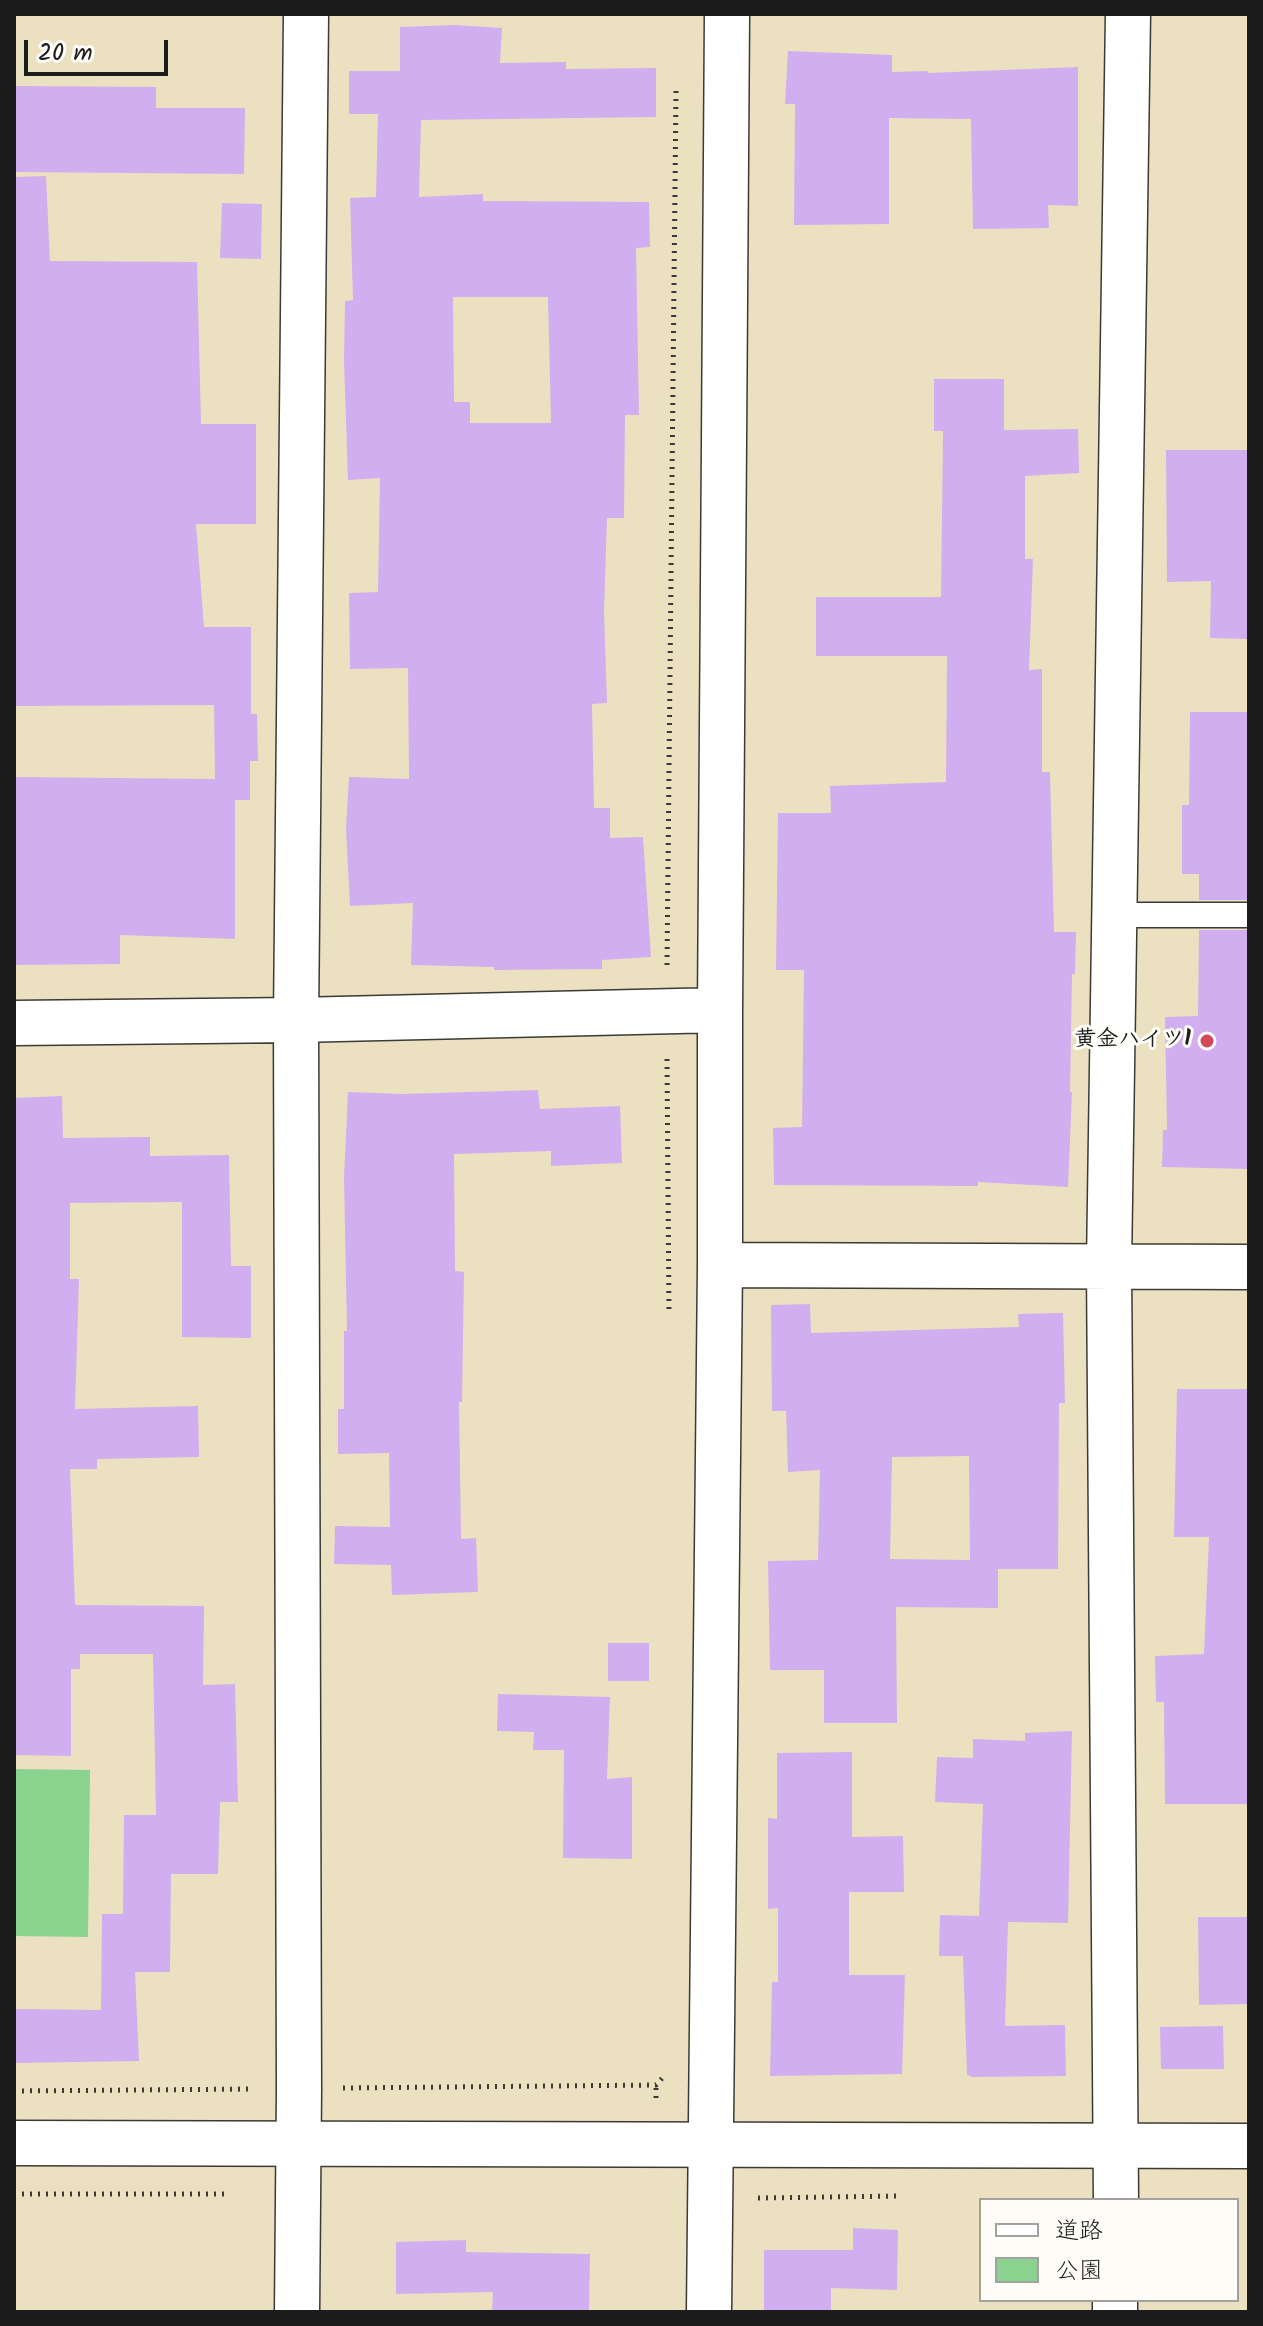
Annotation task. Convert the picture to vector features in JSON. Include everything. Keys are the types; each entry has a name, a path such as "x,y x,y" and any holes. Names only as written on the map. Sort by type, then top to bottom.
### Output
{"street":[{"path":"297,2312 296,1020 306,14"},
{"path":"709,2312 720,1265 727,14"},
{"path":"1116,2198 1109,1265 1128,14"},
{"path":"14,1023 720,1010"},
{"path":"720,1265 1249,1267"},
{"path":"14,2143 1249,2146"}],"lane":[{"path":"1115,915 1249,915"}],"path":[{"path":"14,2091 656,2085 669,2070 674,2046 711,2045"}],"green space":[{"path":"14,1769 90,1770 88,1937 14,1936"}],"building":[{"path":"455,25 502,28 500,63 566,62 566,69 656,68 656,117 421,120 419,197 483,194 483,201 649,202 650,247 636,248 639,415 625,415 624,518 607,518 604,611 607,703 592,704 594,808 610,808 610,838 643,837 651,957 602,960 602,969 494,970 494,967 411,965 413,903 350,906 346,828 349,777 409,779 408,668 350,669 349,593 378,592 380,478 348,480 344,361 345,301 353,300 350,198 376,197 378,114 349,114 349,71 400,71 400,27","holes":["453,297 548,297 551,423 470,423 470,402 454,402"]},
{"path":"788,51 892,55 892,72 1078,67 1078,206 1048,205 1049,228 973,229 971,119 889,118 889,224 794,225 795,104 785,104"},
{"path":"14,86 156,87 156,108 245,108 244,174 14,172"},
{"path":"46,176 50,261 197,262 201,424 256,424 256,524 196,524 204,627 251,627 251,714 257,714 258,761 250,761 250,800 235,800 235,939 120,935 120,964 14,965 14,777 215,779 214,705 14,706 14,177"},
{"path":"222,203 262,204 261,259 220,258"},
{"path":"934,379 1004,379 1004,430 1078,429 1079,473 1025,476 1025,559 1033,559 1029,670 1042,669 1042,772 1050,772 1054,932 1076,932 1075,974 1072,974 1068,1187 978,1182 978,1186 774,1185 773,1128 802,1127 804,970 776,970 778,813 831,813 830,786 946,782 947,656 816,656 816,597 941,597 943,431 934,431"},
{"path":"1166,450 1249,450 1249,639 1210,638 1211,581 1167,582"},
{"path":"1190,712 1249,712 1249,900 1199,900 1199,874 1182,874 1182,805 1189,805"},
{"path":"1199,930 1249,930 1249,1169 1162,1167 1163,1130 1167,1130 1165,1017 1198,1016"},
{"path":"538,1090 540,1109 620,1106 622,1163 551,1166 551,1151 454,1154 455,1271 464,1272 462,1402 459,1402 461,1539 476,1538 478,1592 392,1595 391,1565 334,1564 335,1526 390,1527 389,1453 338,1454 338,1409 344,1409 344,1331 347,1331 344,1178 348,1092 402,1094"},
{"path":"62,1096 63,1138 150,1137 150,1156 229,1155 231,1266 251,1266 251,1338 182,1337 182,1202 70,1203 70,1279 79,1279 75,1409 198,1406 199,1457 97,1459 97,1469 70,1469 75,1605 204,1606 203,1685 235,1684 238,1802 220,1802 218,1874 171,1874 170,1972 135,1972 139,2061 14,2063 14,2009 101,2010 102,1914 123,1914 124,1815 156,1815 153,1654 80,1654 80,1669 71,1669 71,1756 14,1755 14,1098"},
{"path":"810,1304 811,1333 1019,1327 1018,1314 1063,1313 1065,1403 1059,1403 1058,1569 998,1569 998,1608 896,1607 897,1723 824,1723 824,1670 770,1670 768,1561 818,1560 820,1470 788,1472 786,1411 772,1411 771,1305","holes":["969,1456 970,1560 890,1559 892,1457"]},
{"path":"1177,1389 1249,1389 1249,1804 1165,1804 1164,1702 1156,1702 1155,1656 1204,1654 1209,1537 1174,1537"},
{"path":"608,1643 649,1643 649,1681 608,1681"},
{"path":"498,1694 610,1697 607,1779 632,1777 632,1859 563,1858 564,1750 533,1750 534,1732 497,1731"},
{"path":"1072,1731 1068,1923 1008,1922 1005,2026 1065,2025 1066,2076 972,2077 967,2075 963,1956 939,1956 940,1915 979,1916 983,1804 935,1802 937,1757 973,1758 973,1739 1025,1741 1025,1733"},
{"path":"852,1752 852,1837 903,1836 904,1892 849,1892 849,1975 905,1975 902,2074 770,2076 772,1982 778,1982 778,1908 768,1909 768,1818 777,1819 777,1753"},
{"path":"1198,1917 1249,1917 1249,2004 1199,2005"},
{"path":"1223,2026 1224,2069 1161,2069 1160,2027"},
{"path":"853,2228 898,2230 897,2290 831,2288 831,2312 764,2312 764,2250 853,2250"},
{"path":"466,2240 466,2252 590,2254 589,2312 492,2312 493,2292 396,2294 396,2242"}],"place":[{"name":"黄金ハイツ1","path":"1207,1041"}]}
